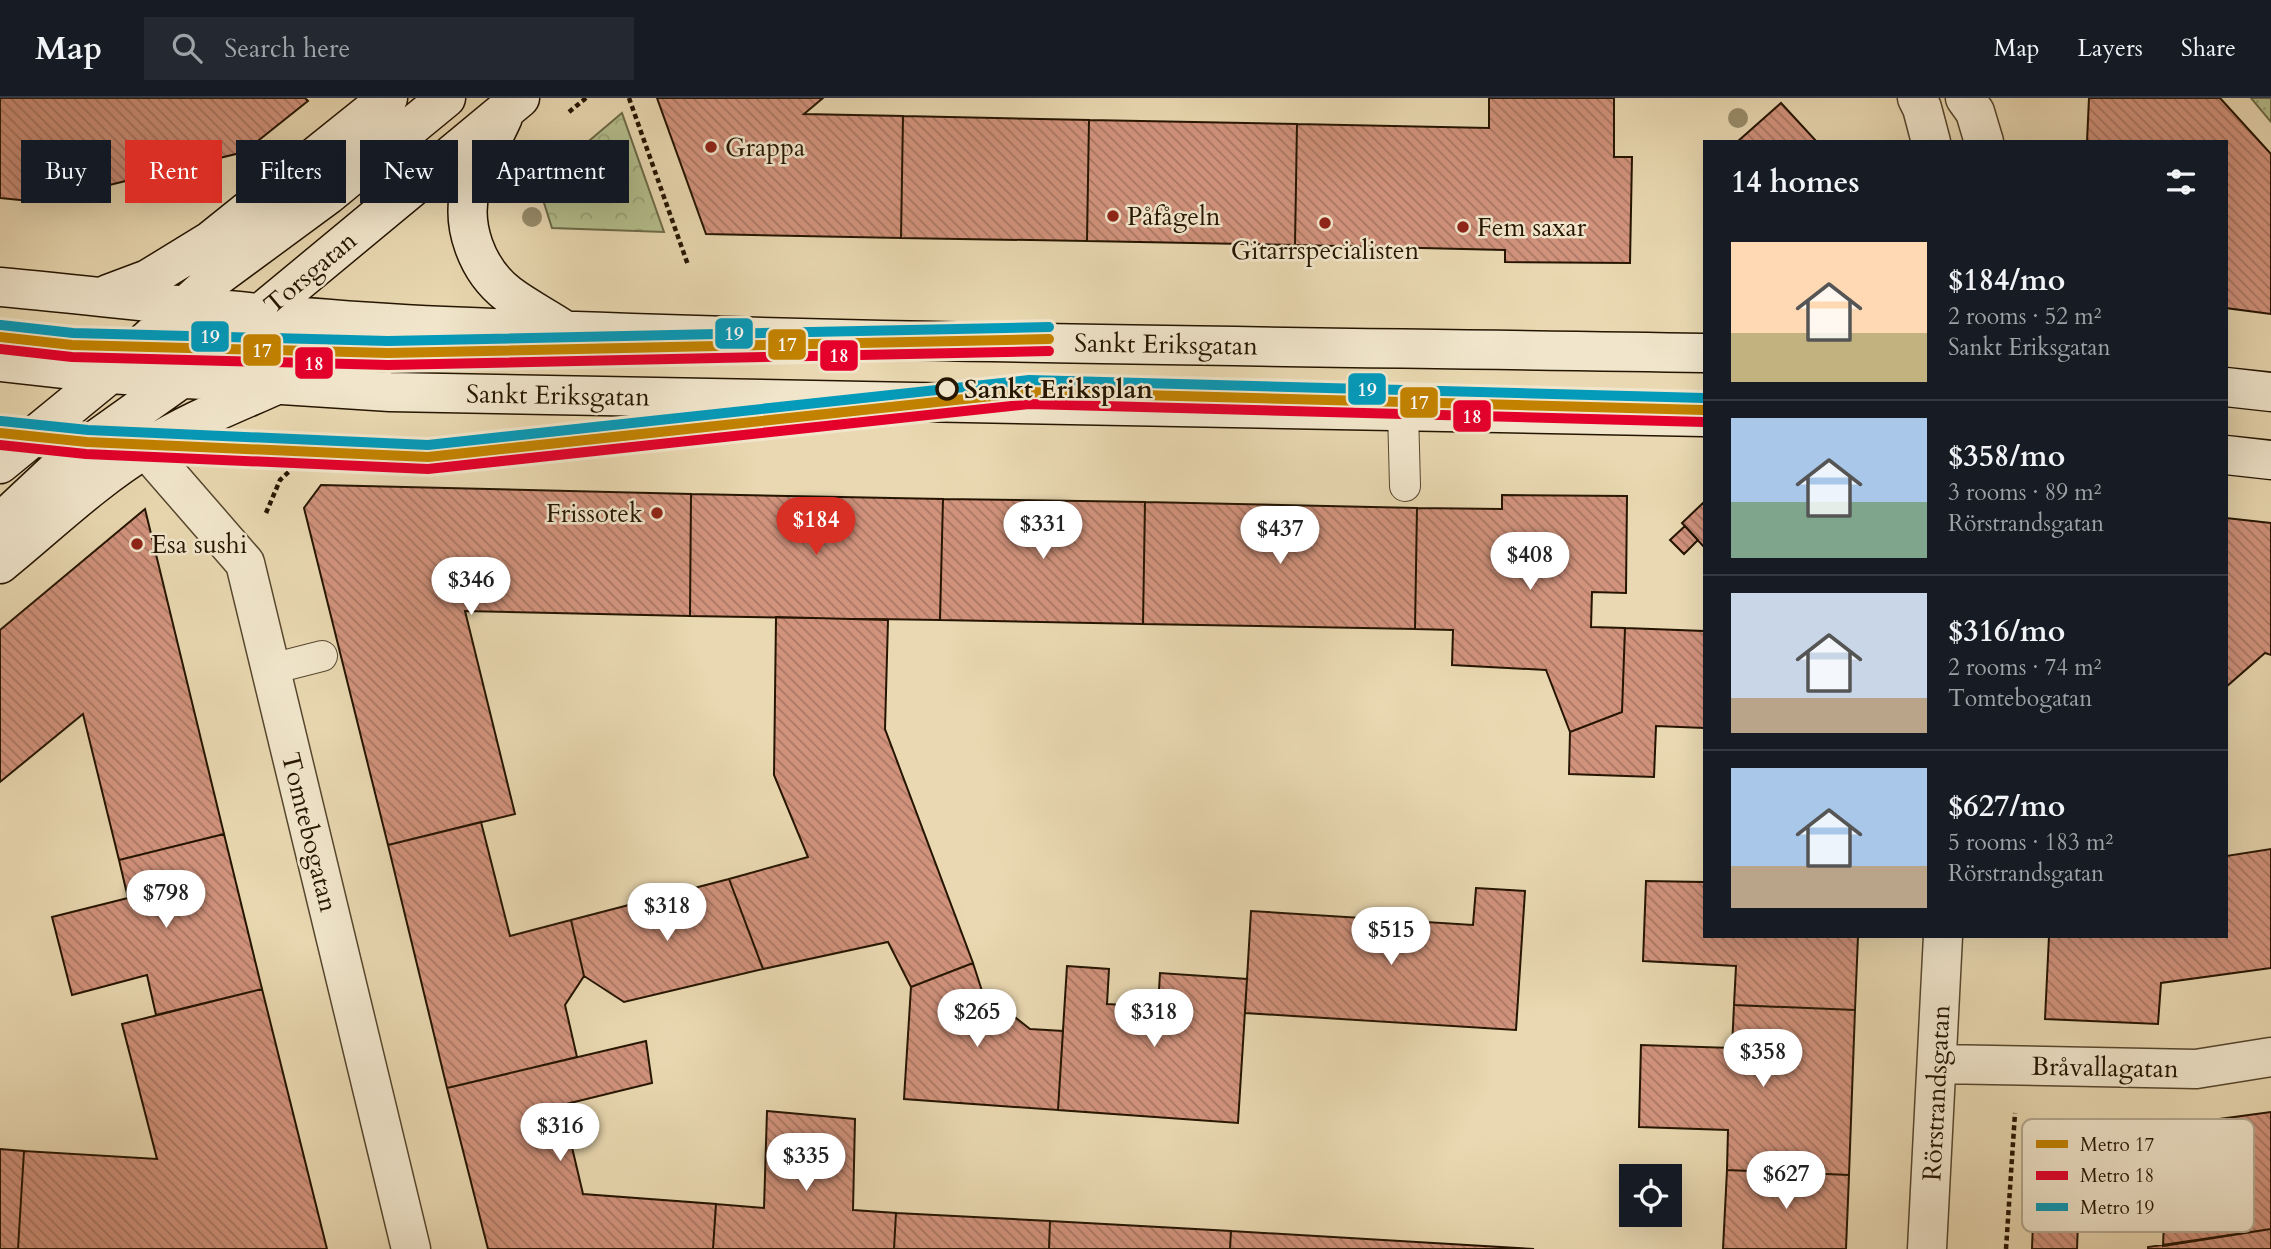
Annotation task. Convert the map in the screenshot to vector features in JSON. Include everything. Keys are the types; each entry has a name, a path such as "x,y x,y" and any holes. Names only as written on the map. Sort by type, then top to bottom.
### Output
{"main road":[{"path":"103,296 148,279 210,241 388,98"},
{"name":"Torsgatan","path":"0,464 110,374 218,276 328,194 446,98"},
{"path":"1917,98 1923,108 1931,140"},
{"path":"1965,98 1975,112 1983,140"},
{"path":"514,104 471,187 468,215 471,245 506,292 565,330"},
{"name":"Torsgatan","path":"0,523 66,461 181,379 514,104"},
{"name":"Sankt Eriksgatan","path":"0,286 260,313 440,326 909,340 1703,353"},
{"name":"Sankt Eriksgatan","path":"0,362 110,374 390,392 1703,417"},
{"path":"0,564 111,472 145,448 194,421 276,385"},
{"path":"2228,387 2271,392"},
{"name":"Tomtebogatan","path":"145,448 245,563 411,1249"},
{"path":"2228,455 2271,460"},
{"name":"Rörstrandsgatan","path":"1927,1249 1943,938"},
{"name":"Bråvallagatan","path":"1938,1064 2196,1069 2271,1057"}],"lane":[{"path":"1403,411 1405,486"},
{"path":"271,669 323,656"}],"path":[{"path":"629,98 688,265"},
{"path":"245,563 280,480 330,433"},
{"path":"2006,1249 2015,1100 2034,1065"}],"green space":[{"path":"2251,98 2271,98 2271,122"},
{"path":"622,113 664,232 552,228 544,203 629,203 629,140 590,140"}],"building":[{"path":"0,98 305,98 308,101 259,140 236,140 236,154 222,157 222,140 125,140 125,181 111,185 111,140 21,140 21,200 0,198"},
{"path":"657,98 823,98 804,114 903,116 901,238 706,234"},
{"path":"1489,98 1614,98 1614,157 1632,157 1630,263 1505,262 1505,250 1295,245 1297,124 1489,128"},
{"path":"2089,98 2220,98 2271,154 2271,314 2228,308 2228,140 2087,140"},
{"path":"1781,103 1815,140 1739,140"},
{"path":"903,116 1089,120 1087,241 901,238"},
{"path":"1089,120 1297,124 1295,245 1087,241"},
{"path":"321,485 691,494 690,616 465,611 515,814 388,845 304,508"},
{"path":"691,494 943,499 940,620 690,616"},
{"path":"1502,495 1627,496 1626,593 1592,592 1591,627 1625,628 1622,712 1570,732 1546,670 1452,665 1453,630 1415,629 1417,508 1502,509"},
{"path":"943,499 1145,502 1143,624 940,620"},
{"path":"1145,502 1417,508 1415,629 1143,624"},
{"path":"1703,503 1703,546 1682,523"},
{"path":"145,509 224,834 119,860 83,714 0,782 0,630"},
{"path":"2228,518 2271,523 2271,655 2265,653 2228,685"},
{"path":"1685,526 1698,540 1684,554 1670,540"},
{"path":"776,617 888,620 885,729 973,963 911,987 888,942 763,969 729,879 808,857 774,775"},
{"path":"1625,628 1703,631 1703,728 1656,726 1654,777 1569,774 1570,732 1622,712"},
{"path":"481,822 510,936 571,920 584,976 565,1005 577,1057 447,1088 388,845"},
{"path":"224,834 262,989 156,1015 147,975 72,995 52,917 128,898 119,860"},
{"path":"2271,849 2271,968 2161,983 2158,1024 2045,1019 2049,938 2228,938 2228,856"},
{"path":"729,879 763,969 624,1002 584,976 571,920"},
{"path":"1646,881 1703,882 1703,938 1858,938 1855,1010 1734,1005 1736,966 1643,961"},
{"path":"1476,888 1525,891 1516,1030 1245,1013 1251,911 1473,925"},
{"path":"973,963 982,991 1030,1029 1063,1031 1058,1110 904,1099 911,987"},
{"path":"1067,966 1109,969 1107,1004 1158,1007 1160,973 1247,979 1238,1123 1058,1110"},
{"path":"262,989 327,1249 18,1249 24,1151 157,1159 122,1024"},
{"path":"1734,1005 1855,1010 1849,1175 1727,1170 1728,1130 1639,1127 1641,1045 1732,1048"},
{"path":"646,1041 652,1083 562,1105 583,1194 716,1204 713,1249 488,1249 447,1088"},
{"path":"767,1111 855,1119 853,1210 896,1213 894,1249 713,1249 716,1204 764,1208"},
{"path":"2271,1112 2271,1229 2254,1232 2254,1119 2220,1119"},
{"path":"0,1149 24,1151 18,1249 0,1249"},
{"path":"1727,1170 1849,1175 1846,1249 1723,1249"},
{"path":"896,1213 1050,1221 1049,1249 894,1249"},
{"path":"1050,1221 1231,1231 1230,1249 1049,1249"},
{"path":"2271,1229 2271,1249 2148,1249 2148,1247"},
{"path":"1231,1231 1534,1249 1230,1249"},
{"path":"2033,1232 2078,1232 2077,1249 2032,1249"},
{"path":"2164,1232 2252,1232 2163,1246"}],"metro line":[{"name":"19","path":"1,325 73,333 388,341 1049,327"},
{"name":"17","path":"0,337 72,345 388,353 1049,339"},
{"name":"18","path":"0,349 72,357 388,365 1049,351"},
{"name":"19","path":"1,421 88,430 428,445 1029,380 1703,398"},
{"name":"17","path":"0,433 87,442 428,457 1029,392 1703,410"},
{"name":"18","path":"0,445 86,454 428,469 1029,404 1703,422"}],"place":[{"name":"Grappa","path":"711,147"},
{"name":"Påfågeln","path":"1113,216"},
{"name":"Gitarrspecialisten","path":"1325,223"},
{"name":"Fem saxar","path":"1463,227"},
{"name":"Sankt Eriksplan","path":"947,389"},
{"name":"Frissotek","path":"657,513"},
{"name":"Esa sushi","path":"137,544"}]}
